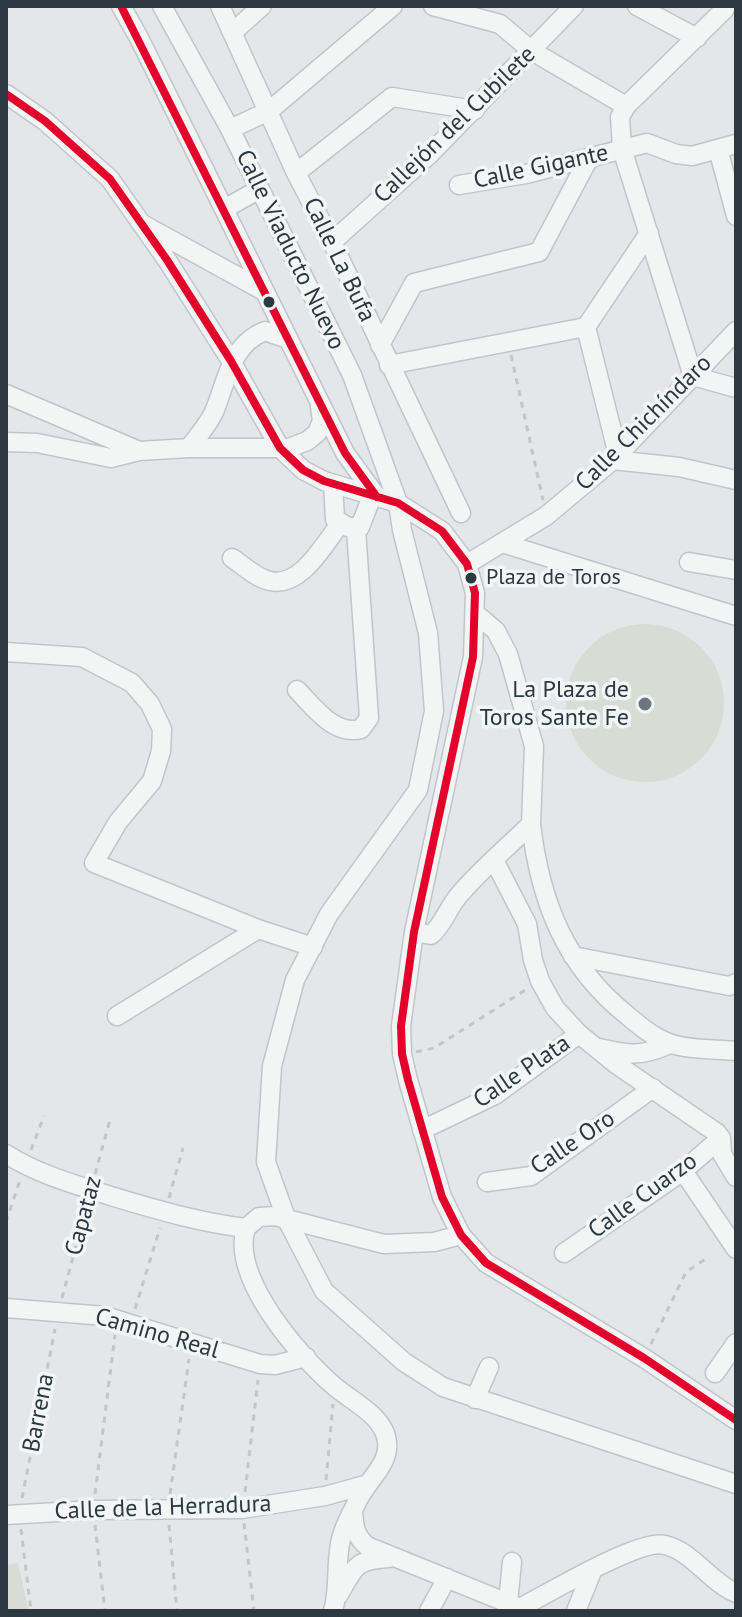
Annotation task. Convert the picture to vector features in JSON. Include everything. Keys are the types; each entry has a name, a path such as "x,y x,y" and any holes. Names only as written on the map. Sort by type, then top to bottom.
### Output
{"street":[{"path":"121,6 345,453 374,496"},
{"name":"Calle Viaducto Nuevo","path":"162,6 230,129 352,375 398,503 428,633 434,711 418,790 329,914 295,980 272,1066 266,1162 286,1218 324,1291 404,1362 443,1387 736,1484"},
{"name":"Calle La Bufa","path":"220,6 296,173 461,513"},
{"path":"233,32 262,6"},
{"path":"230,129 269,111 393,6"},
{"path":"433,6 500,24 532,51 626,106"},
{"name":"Callejón del Cubilete","path":"332,242 475,110 574,6"},
{"path":"637,6 697,38"},
{"path":"728,12 626,106 620,117 622,149 693,376 736,388"},
{"path":"6,94 45,121 110,179 167,260 231,361 280,448 303,470 333,484 398,503 442,531 467,564 475,593 473,657 414,932 401,1026 402,1054 442,1197 461,1235 473,1251 503,1275 644,1358 736,1420"},
{"path":"296,173 392,97 475,110"},
{"name":"Calle Gigante","path":"459,185 526,174 647,143 676,154 692,156 727,146"},
{"path":"727,146 736,216"},
{"path":"380,345 414,283 539,252 589,158"},
{"path":"224,209 258,190"},
{"path":"139,223 264,291"},
{"path":"389,365 586,327 649,233"},
{"path":"586,327 616,457 736,480"},
{"path":"189,448 212,416 231,361 244,343 265,331 288,339"},
{"name":"Calle Chichíndaro","path":"467,564 546,516 616,457 736,331"},
{"path":"6,394 139,451"},
{"path":"6,442 37,443 111,458 139,451 189,448 289,448 317,433 322,421 320,403"},
{"path":"333,484 335,519 348,526 360,527 374,496"},
{"path":"232,558 269,581 292,578 348,526"},
{"path":"297,690 327,721 343,729 361,729 369,718 348,526"},
{"path":"502,543 736,616"},
{"path":"689,562 736,570"},
{"path":"475,613 496,631 508,654 534,746 531,824 536,865 555,925 573,956 614,1005 670,1044 736,1051"},
{"path":"6,652 82,657 132,683 150,704 162,729 161,751 152,781 118,822 94,863 258,929 313,947"},
{"path":"414,932 431,935 440,928 450,905 531,824"},
{"path":"494,860 527,924 533,960 555,1008 579,1034 721,1138 722,1154 736,1177"},
{"path":"117,1016 258,929"},
{"path":"573,956 729,986 736,983"},
{"name":"Calle Plata","path":"422,1130 495,1095 579,1034"},
{"path":"597,1048 634,1055 649,1054 670,1044"},
{"name":"Calle Oro","path":"487,1182 531,1176 653,1088"},
{"name":"Calle Cuarzo","path":"564,1253 683,1171 721,1138"},
{"path":"6,1154 91,1190 218,1225 246,1228"},
{"path":"683,1171 736,1249"},
{"path":"335,1604 341,1537 365,1485 380,1469 388,1442 383,1428 374,1418 335,1387 286,1335 245,1264 242,1240 246,1228 259,1217 286,1218 384,1244 434,1242 461,1235"},
{"name":"Camino Real","path":"6,1308 105,1316 260,1364 275,1365 306,1357"},
{"path":"715,1373 736,1343"},
{"path":"475,1399 489,1367"},
{"name":"Calle de la Herradura","path":"12,1514 242,1509 325,1496 365,1485"},
{"path":"353,1511 355,1531 360,1541 392,1558 520,1608 593,1569 653,1544 667,1545 735,1599"},
{"path":"335,1604 352,1572 366,1559 392,1558"},
{"path":"508,1603 512,1562"},
{"path":"576,1611 593,1569"},
{"path":"429,1611 447,1578"}],"path":[{"path":"508,341 546,516"},
{"path":"402,1054 434,1048 540,981"},
{"path":"6,1222 44,1116"},
{"name":"Capataz","path":"59,1312 110,1120"},
{"path":"105,1611 93,1510 124,1322 165,1212 183,1148"},
{"path":"644,1358 686,1272 707,1258"},
{"name":"Barrena","path":"31,1611 12,1514 59,1312"},
{"path":"177,1611 167,1510 191,1343"},
{"path":"254,1611 242,1509 260,1364"},
{"path":"325,1496 335,1387"}],"shaded area":[{"name":"La Plaza de Toros Sante Fe","path":"645,624 675,630 701,647 718,673 724,703 718,733 701,759 675,776 645,782 615,776 589,759 572,733 566,703 572,673 589,647 615,630"},
{"path":"18,1563 29,1611 6,1611 6,1565"}],"transit line":[{"path":"121,6 345,453 377,497"},
{"path":"6,94 45,121 110,179 167,260 231,361 280,448 303,470 324,481 398,503 442,531 467,564 475,593 473,657 414,932 401,1026 402,1054 408,1080 442,1197 461,1235 486,1263 644,1358 736,1420"}],"place":[{"name":"Plaza de Toros","path":"471,578"},
{"name":"La Plaza de Toros Sante Fe","path":"645,704"}]}
